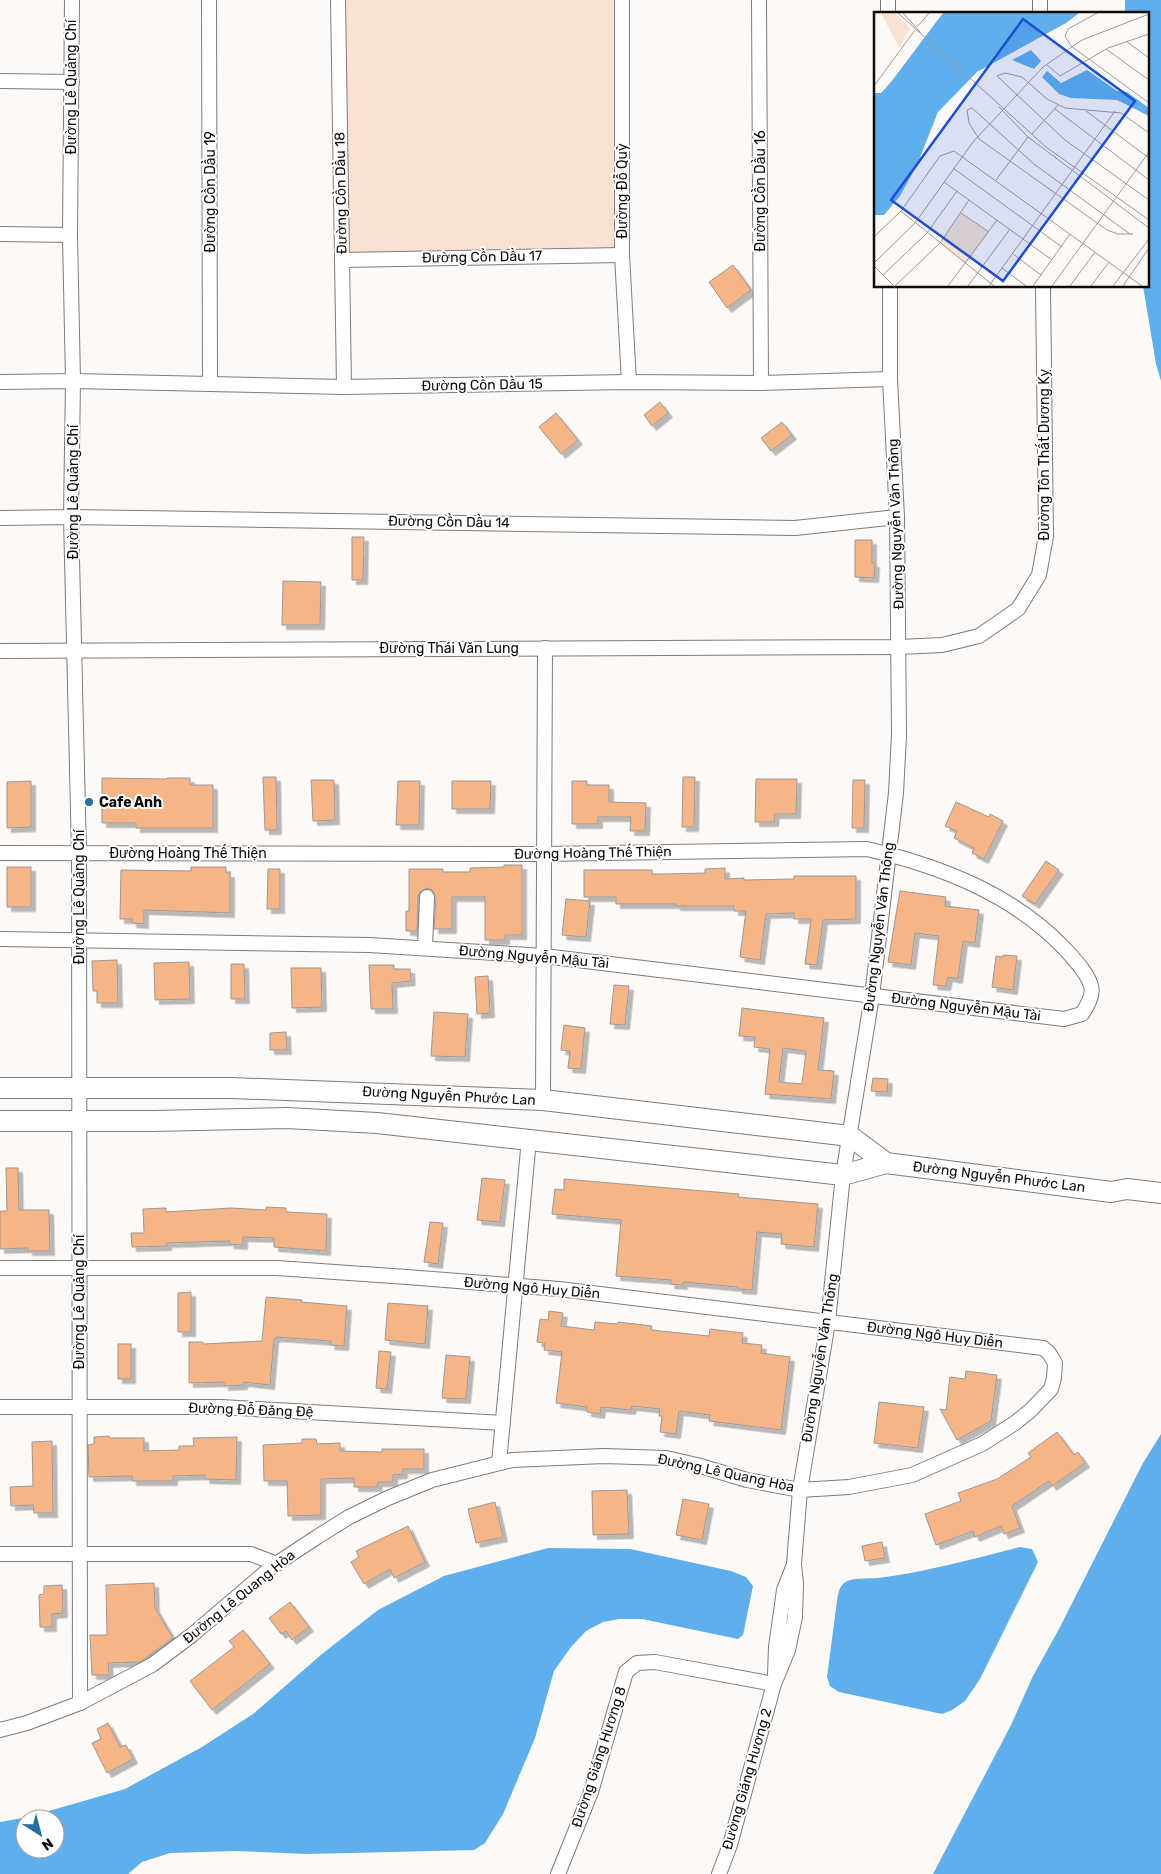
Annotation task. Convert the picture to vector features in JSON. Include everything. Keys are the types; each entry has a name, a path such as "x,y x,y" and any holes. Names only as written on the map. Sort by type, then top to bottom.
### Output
{"main road":[{"name":"Đường Nguyễn Phước Lan","path":"0,1088 269,1089 543,1100 850,1136 886,1163"},
{"name":"Đường Nguyễn Phước Lan","path":"0,1120 79,1121 287,1118 377,1123 843,1175 886,1163 1112,1192"},
{"path":"1112,1192 1127,1189 1161,1193"},
{"path":"1112,1192 1124,1200 1161,1205"}],"street":[{"name":"Đường Lê Quảng Chí","path":"72,0 70,235 73,380 72,517 79,853 80,1703"},
{"name":"Đường Cồn Dầu 19","path":"209,0 210,384"},
{"name":"Đường Cồn Dầu 18","path":"338,0 344,387"},
{"name":"Đường Đỗ Quỳ","path":"622,0 622,255 629,382"},
{"name":"Đường Cồn Dầu 16","path":"759,0 761,383"},
{"path":"0,81 72,82"},
{"path":"0,234 70,235"},
{"name":"Đường Cồn Dầu 17","path":"342,260 622,255"},
{"name":"Đường Nguyễn Văn Thông","path":"788,1617 796,1584 794,1564 800,1490 828,1322 843,1175 872,996 896,793 899,647 897,517 890,379 890,288"},
{"name":"Đường Tôn Thất Dương Kỵ","path":"899,647 942,645 978,636 1018,609 1039,575 1046,536 1043,288"},
{"name":"Đường Cồn Dầu 15","path":"0,382 73,380 344,387 629,382 761,383 890,379"},
{"name":"Đường Cồn Dầu 14","path":"0,518 72,517 795,528 897,517"},
{"name":"Đường Thái Văn Lung","path":"0,651 899,647"},
{"path":"543,1100 545,648"},
{"name":"Đường Hoàng Thế Thiện","path":"0,853 544,854 868,849 889,854 956,877 1010,903 1048,931 1078,963 1091,986 1090,1001 1082,1014 1064,1019"},
{"path":"425,948 427,897"},
{"name":"Đường Nguyễn Mậu Tài","path":"0,939 369,945 544,956 1064,1019"},
{"path":"499,1463 529,1139"},
{"name":"Đường Ngô Huy Diễn","path":"0,1268 277,1268 560,1289 1043,1348 1055,1362"},
{"name":"Đường Lê Quang Hòa","path":"0,1730 27,1723 80,1703 152,1665 192,1635 277,1564 349,1517 432,1480 512,1460 574,1456 666,1458 706,1467 747,1480 800,1490 849,1487 912,1475 982,1444 1020,1419 1051,1389 1055,1362"},
{"name":"Đường Đỗ Đăng Đệ","path":"0,1407 221,1407 503,1423"},
{"path":"0,1554 251,1554 277,1564"},
{"name":"Đường Giáng Hương 2","path":"719,1874 730,1845 774,1684 788,1650 788,1617"},
{"name":"Đường Giáng Hương 8","path":"558,1874 591,1792 626,1672 637,1663 655,1662 774,1684"}],"shaded area":[{"path":"338,0 622,0 622,255 342,260"}],"water":[{"path":"1125,0 1161,0 1161,381 1156,364 1143,288 1148,288 1148,12 1125,12"},
{"path":"1161,1434 1161,1874 933,1874 1011,1725 1033,1676 1059,1629 1143,1463"},
{"path":"1020,1547 1032,1549 1038,1562 980,1679 965,1701 942,1714 839,1692 830,1686 827,1677 837,1601 840,1589 844,1583 856,1579 878,1578 932,1569"},
{"path":"548,1548 630,1549 731,1571 746,1577 753,1586 743,1635 738,1639 642,1619 619,1619 603,1622 586,1631 571,1647 554,1671 535,1738 503,1814 485,1843 474,1850 308,1854 235,1851 170,1853 142,1862 128,1874 0,1874 0,1822 15,1819 15,1859 65,1859 65,1809 56,1809 125,1789 202,1747 253,1714 322,1654 378,1610 444,1576"}],"building":[{"path":"733,265 751,290 727,308 709,282"},
{"path":"660,402 668,413 652,426 644,415"},
{"path":"556,413 578,440 561,454 539,427"},
{"path":"782,422 792,435 771,451 761,438"},
{"path":"352,537 364,537 363,580 352,580"},
{"path":"855,540 872,540 872,563 875,563 874,578 855,577"},
{"path":"283,581 321,582 320,625 282,625"},
{"path":"263,777 276,777 277,830 265,830"},
{"path":"683,777 695,777 694,827 682,827"},
{"path":"102,778 190,778 190,785 213,785 213,828 136,828 136,823 102,823"},
{"path":"756,779 797,779 796,814 775,814 774,822 755,822"},
{"path":"311,780 334,780 335,820 313,821"},
{"path":"853,780 865,780 864,828 852,828"},
{"path":"31,781 31,827 7,828 7,782"},
{"path":"398,781 420,781 419,825 396,825"},
{"path":"452,781 491,781 490,809 452,809"},
{"path":"572,781 587,781 587,785 609,785 609,802 646,803 645,831 630,831 631,817 598,817 598,824 572,824"},
{"path":"956,802 989,817 990,814 1003,821 984,859 972,853 974,848 954,838 957,831 945,826"},
{"path":"1046,861 1059,870 1035,904 1022,896"},
{"path":"504,865 522,865 522,935 505,935 505,940 485,940 485,897 452,897 452,929 434,929 436,897 432,890 427,888 420,892 418,896 417,931 406,931 406,911 409,911 409,869 443,869 443,872 470,872 470,868 504,867"},
{"path":"7,867 31,867 31,907 7,907"},
{"path":"191,867 226,867 226,873 230,873 230,913 144,910 144,924 132,923 132,919 120,919 121,870 191,871"},
{"path":"725,868 725,879 794,879 794,876 856,876 856,919 823,920 817,965 805,964 811,919 794,919 794,913 766,914 760,960 740,957 746,911 734,911 734,906 616,904 616,897 584,897 584,870 652,870 652,874 664,874 705,873 705,869"},
{"path":"268,869 280,869 280,909 267,909"},
{"path":"900,891 946,897 945,906 979,910 975,943 963,941 958,979 948,977 946,986 933,985 939,936 915,933 911,965 888,962"},
{"path":"566,899 590,901 586,937 562,935"},
{"path":"1003,955 1017,956 1013,990 992,987 996,956 1003,957"},
{"path":"117,960 118,1003 97,1003 97,991 93,991 92,961"},
{"path":"189,962 190,999 155,1000 154,963"},
{"path":"231,964 244,964 245,999 231,999"},
{"path":"369,965 394,965 394,969 410,969 411,981 392,983 393,1009 371,1009"},
{"path":"291,968 321,968 322,1007 292,1008"},
{"path":"488,976 490,1013 477,1014 475,977"},
{"path":"614,985 629,986 625,1025 610,1024"},
{"path":"742,1008 824,1018 818,1070 834,1071 831,1099 765,1094 770,1049 754,1047 755,1037 739,1036","holes":["783,1048 806,1051 802,1084 779,1082"]},
{"path":"434,1012 468,1014 465,1057 431,1056"},
{"path":"564,1025 585,1028 581,1069 568,1068 570,1051 561,1050"},
{"path":"286,1032 287,1050 270,1050 270,1033"},
{"path":"873,1078 888,1079 887,1092 871,1091"},
{"path":"6,1168 18,1168 19,1210 49,1210 50,1251 28,1251 28,1248 0,1249 0,1211 7,1211"},
{"path":"482,1178 505,1180 500,1222 477,1220"},
{"path":"564,1179 739,1194 738,1197 818,1204 814,1247 781,1244 782,1234 757,1232 752,1290 683,1282 683,1285 670,1284 671,1280 616,1276 621,1220 552,1214 555,1189 564,1190"},
{"path":"266,1207 286,1208 286,1212 327,1214 326,1251 274,1247 274,1238 243,1237 243,1245 229,1244 230,1241 167,1243 167,1246 132,1247 131,1233 144,1233 143,1209 166,1208 166,1212 231,1208 266,1210"},
{"path":"430,1222 443,1223 438,1264 424,1262"},
{"path":"191,1292 191,1332 178,1332 178,1293"},
{"path":"266,1297 347,1306 344,1346 330,1345 331,1341 276,1337 274,1339 270,1385 243,1382 243,1385 224,1386 224,1382 189,1383 189,1342 203,1342 203,1344 262,1341"},
{"path":"388,1303 428,1306 425,1344 385,1340"},
{"path":"549,1311 563,1313 561,1326 594,1330 595,1322 617,1324 618,1322 652,1326 651,1330 709,1336 710,1329 743,1333 742,1343 762,1345 761,1353 790,1357 781,1430 709,1421 710,1415 679,1411 676,1434 660,1432 662,1416 659,1416 660,1409 632,1406 631,1410 601,1407 600,1414 587,1412 587,1407 556,1403 562,1352 544,1350 545,1343 537,1342 540,1319 548,1320"},
{"path":"118,1344 131,1344 131,1379 118,1379"},
{"path":"379,1351 391,1352 387,1389 376,1388"},
{"path":"446,1355 470,1357 466,1399 442,1398"},
{"path":"966,1371 997,1375 991,1421 957,1440 940,1409 946,1410 950,1377 965,1379"},
{"path":"879,1402 924,1407 918,1448 874,1443"},
{"path":"1057,1432 1074,1455 1078,1452 1085,1463 1052,1486 1049,1481 1012,1506 1020,1528 1004,1534 1001,1526 975,1537 973,1531 936,1545 925,1514 961,1501 958,1493 997,1479 1031,1457 1028,1453"},
{"path":"109,1436 109,1438 144,1438 144,1451 179,1450 179,1446 194,1446 193,1438 237,1437 236,1480 205,1479 205,1475 173,1476 173,1481 132,1481 132,1476 89,1477 88,1445 94,1444 94,1437"},
{"path":"302,1439 316,1439 317,1444 340,1443 340,1451 382,1452 382,1449 424,1449 424,1469 403,1469 403,1474 393,1475 393,1482 378,1482 377,1487 354,1487 354,1478 321,1479 321,1515 288,1516 287,1481 264,1481 263,1445 302,1443"},
{"path":"52,1441 53,1513 34,1513 33,1505 11,1506 10,1487 33,1486 32,1442"},
{"path":"627,1490 629,1534 593,1535 592,1491"},
{"path":"683,1499 709,1504 702,1540 676,1535"},
{"path":"495,1502 503,1537 476,1543 468,1509"},
{"path":"408,1526 425,1562 394,1578 390,1569 364,1584 351,1562 359,1557 356,1551"},
{"path":"882,1542 885,1558 865,1561 862,1546"},
{"path":"154,1583 155,1608 173,1638 140,1662 108,1663 109,1675 92,1675 90,1635 107,1635 106,1585"},
{"path":"62,1585 63,1613 52,1614 52,1627 40,1627 39,1595 44,1594 44,1586"},
{"path":"290,1602 309,1627 292,1640 286,1631 281,1634 269,1618"},
{"path":"243,1630 270,1664 212,1710 190,1681 234,1647 229,1641"},
{"path":"108,1723 120,1747 126,1745 133,1759 107,1773 92,1743 101,1739 97,1729"}],"place":[{"name":"Cafe Anh","path":"89,802"}]}
